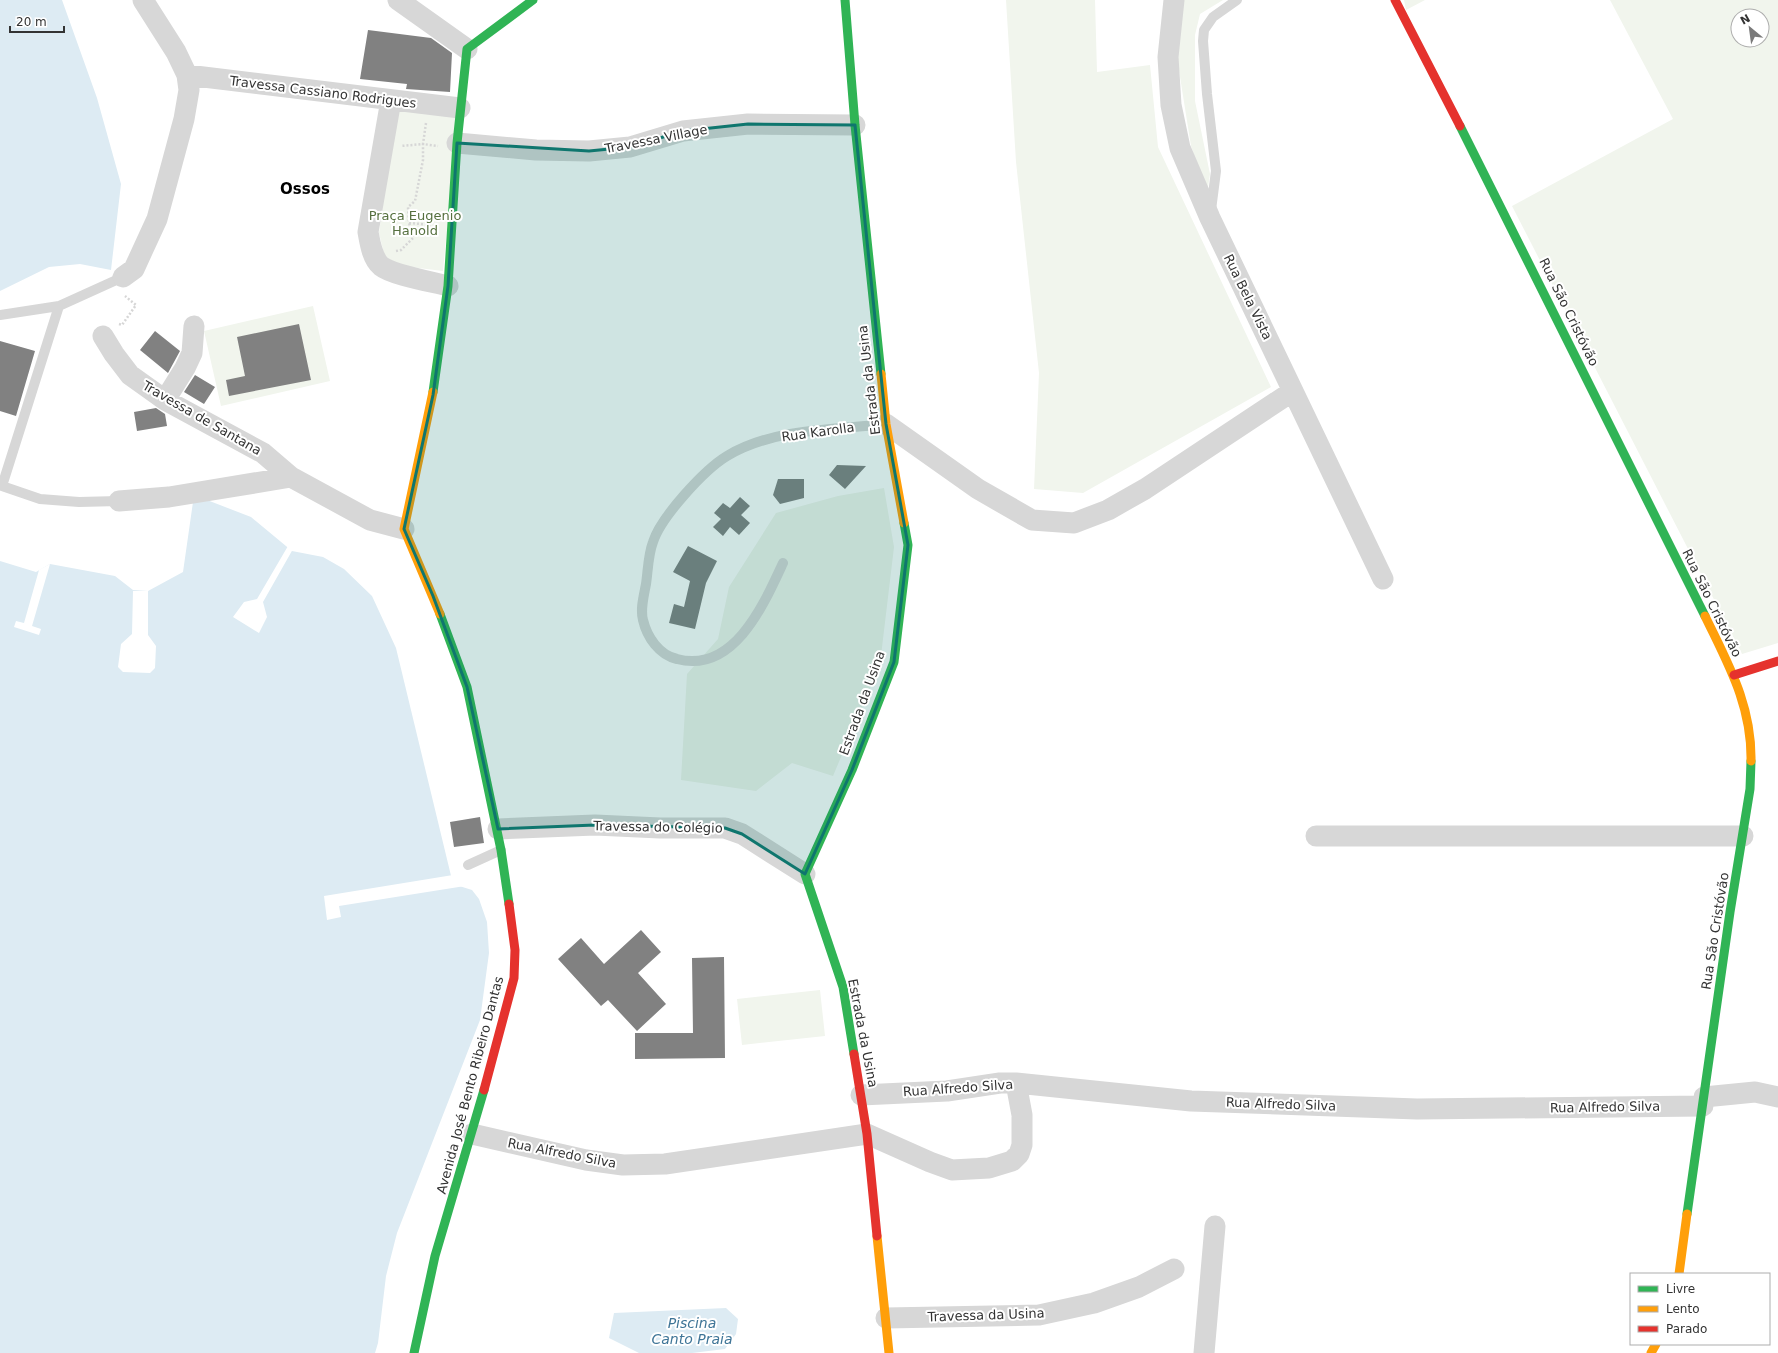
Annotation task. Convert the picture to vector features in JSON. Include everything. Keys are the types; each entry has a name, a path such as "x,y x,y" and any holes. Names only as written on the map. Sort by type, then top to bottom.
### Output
{"main road":[{"path":"404,529 433,395 448,286 457,143 467,49 533,0"},
{"name":"Estrada da Usina","path":"845,0 855,125 886,424 908,545 894,662 852,770 805,874 843,987 867,1134 889,1353"},
{"name":"Rua São Cristóvão","path":"1395,0 1499,201 1734,676 1744,702 1752,743 1750,788 1730,912 1679,1273"},
{"name":"Avenida José Bento Ribeiro Dantas","path":"404,529 433,596 467,687 498,829 515,950 514,978 472,1134 435,1256 414,1353"},
{"path":"1734,676 1778,661"}],"street":[{"path":"128,273 157,219 184,119 189,90 187,75 176,52 143,0"},
{"path":"398,0 467,49"},
{"name":"Rua Bela Vista","path":"1174,0 1168,58 1171,106 1180,148 1210,218 1383,579"},
{"name":"Travessa Cassiano Rodrigues","path":"187,75 460,108"},
{"path":"391,100 368,232 370,245 376,260 388,270 448,286"},
{"name":"Travessa Village","path":"457,143 536,150 590,151 630,147 683,132 748,124 855,125"},
{"path":"165,400 185,368 192,353 194,326"},
{"name":"Travessa de Santana","path":"103,336 114,354 130,375 165,400 263,453 291,477 370,520 404,529"},
{"path":"886,424 978,488 1032,520 1074,523 1108,510 1145,489 1293,391"},
{"path":"119,501 169,497 291,477"},
{"name":"Travessa do Colégio","path":"498,829 595,825 660,828 725,828 742,834 805,874"},
{"path":"1316,836 1743,836"},
{"name":"Rua Alfredo Silva","path":"861,1095 947,1091 1000,1083 1016,1083 1191,1101 1402,1108 1703,1102 1755,1092 1778,1097"},
{"path":"867,1134 930,1162 952,1170 989,1168 1006,1163 1019,1154 1022,1145 1022,1115 1016,1083"},
{"name":"Rua Alfredo Silva","path":"472,1134 586,1160 623,1165 665,1164 867,1134"},
{"path":"1204,1353 1215,1226"},
{"name":"Travessa da Usina","path":"886,1318 1039,1315 1094,1303 1139,1287 1174,1269"}],"lane":[{"path":"1210,218 1216,171 1207,94 1203,41 1204,30 1213,17 1237,0"},
{"path":"0,315 59,306 128,273"},
{"path":"59,306 1,486 40,499 79,502 119,501"},
{"name":"Rua Karolla","path":"783,563 768,594 747,631 727,649 702,662 686,662 670,658 657,648 643,619 643,604 653,542 666,517 706,473 727,456 753,444 794,433 886,424"},
{"path":"468,865 501,850"}],"path":[{"path":"376,260 384,254 402,250 414,237 409,223 408,206 415,202 423,160 423,144 383,147"},
{"path":"103,336 111,319 122,325 136,305 125,297 133,278 128,273"}],"highlighted area":[{"path":"748,124 855,125 886,424 908,545 894,662 852,770 805,874 742,834 725,828 595,825 498,829 467,687 433,596 404,529 433,395 448,286 457,143 589,151 630,147 683,131"}],"green space":[{"path":"1006,0 1095,0 1097,72 1150,65 1158,147 1271,387 1083,493 1034,489 1039,373 1016,162"},
{"path":"1184,0 1223,0 1200,14 1195,35 1195,101 1210,174 1207,194 1191,146 1177,58"},
{"path":"1404,0 1425,0 1406,10"},
{"path":"1610,0 1778,0 1778,643 1742,654 1512,206 1673,119"},
{"name":"Praça Eugenio Hanold","path":"396,106 458,114 443,271 394,265 384,254 379,233"},
{"path":"313,306 330,381 221,406 204,331"},
{"path":"884,488 894,547 880,664 833,776 792,763 756,791 681,780 687,674 718,639 729,587 776,513 838,496"},
{"path":"820,990 825,1036 742,1045 737,999"}],"water":[{"path":"0,0 62,0 97,98 121,184 111,270 80,264 49,267 0,291"},
{"path":"194,495 251,517 292,551 323,557 344,569 372,596 396,648 453,884 472,890 479,899 487,922 489,953 480,1020 397,1233 386,1276 378,1343 375,1353 0,1353 0,561 36,572 50,564 115,576 133,590 148,591 183,572"},
{"name":"Piscina Canto Praia","path":"726,1308 738,1319 736,1334 725,1349 692,1353 639,1353 609,1338 614,1313"}],"pier":[{"path":"288,546 293,549 263,602 267,617 259,633 233,617 244,602 257,599"},
{"path":"50,564 32,626 41,629 39,635 14,627 16,621 24,623 39,570"},
{"path":"133,591 148,591 148,635 156,646 155,668 150,673 123,672 118,667 121,644 132,634"},
{"path":"453,875 455,883 465,886 339,906 341,917 327,920 324,896"}],"building":[{"path":"368,30 431,38 452,53 450,92 406,89 407,84 360,79"},
{"path":"299,324 311,380 229,396 226,380 245,376 237,337"},
{"path":"155,331 180,351 168,373 140,350"},
{"path":"0,341 35,351 16,416 0,411"},
{"path":"195,375 215,387 204,404 184,392"},
{"path":"156,408 165,414 167,426 137,431 134,412"},
{"path":"837,465 866,466 845,489 829,475"},
{"path":"778,479 804,479 804,498 780,504 773,495"},
{"path":"740,497 750,506 741,515 750,523 739,535 730,527 723,536 713,527 721,519 714,513 723,503 730,508"},
{"path":"688,546 717,561 706,583 695,629 669,623 674,604 684,607 690,581 673,572"},
{"path":"480,817 484,843 454,847 450,822"},
{"path":"641,930 661,952 638,973 666,1004 637,1031 608,1000 601,1006 558,959 581,938 604,964"},
{"path":"724,957 725,1058 635,1059 635,1033 693,1033 692,958"}],"traffic: fast":[{"path":"433,392 448,286 457,143 467,49 533,0"},
{"path":"845,0 855,125 881,374"},
{"path":"1460,126 1705,616"},
{"path":"854,1054 843,987 805,874 852,770 894,662 908,545 904,523"},
{"path":"440,614 467,687 501,850 509,904"},
{"path":"1687,1214 1730,912 1750,789 1751,761"},
{"path":"414,1353 435,1256 484,1090"}],"traffic: slow":[{"path":"881,374 886,424 904,523"},
{"path":"433,392 404,529 440,614"},
{"path":"1705,616 1730,668 1743,703 1750,741 1751,761"},
{"path":"1679,1273 1687,1214"},
{"path":"877,1236 889,1353"},
{"path":"1651,1353 1655,1345"}],"traffic: jam":[{"path":"1395,0 1460,126"},
{"path":"1734,675 1778,661"},
{"path":"484,1090 514,978 515,950 509,904"},
{"path":"854,1054 867,1134 877,1236"}],"district":[{"name":"Ossos","path":"305,189"}]}
